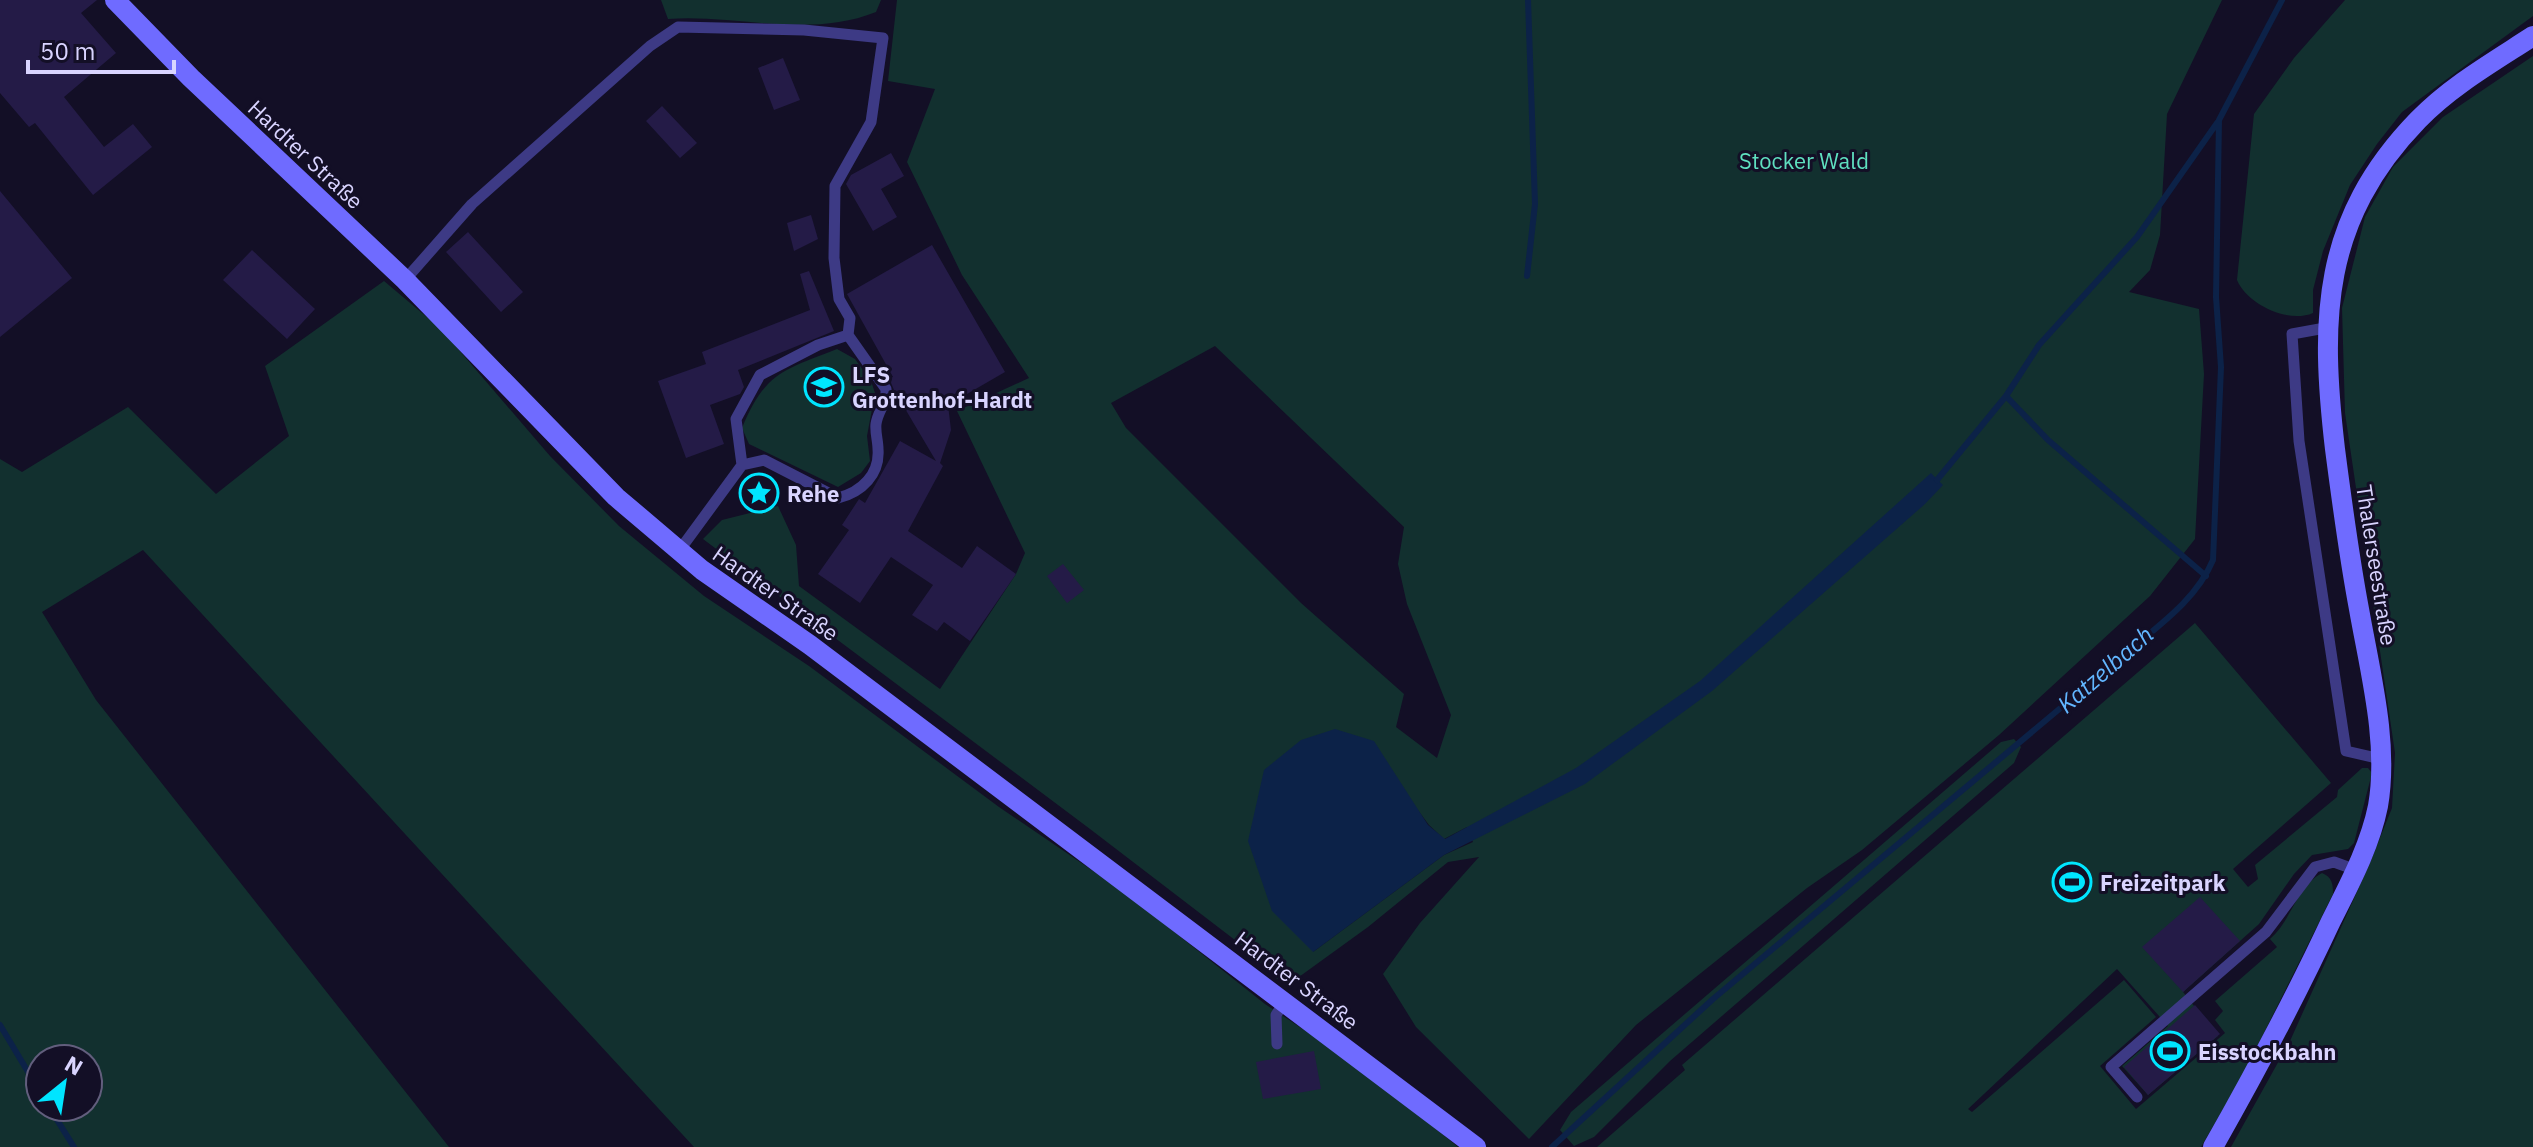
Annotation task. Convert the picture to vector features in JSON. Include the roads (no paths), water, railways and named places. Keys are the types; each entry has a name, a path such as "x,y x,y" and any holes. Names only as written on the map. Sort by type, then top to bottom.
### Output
{"street":[{"name":"Hardter Straße","path":"115,0 233,118 405,280 616,497 679,551 810,645 1476,1147"},
{"name":"Thalerseestraße","path":"2213,1147 2306,974 2356,870 2378,806 2381,759 2371,677 2345,534 2328,391 2325,328 2332,280 2345,234 2360,200 2383,163 2418,120 2461,82 2533,36"}],"lane":[{"path":"405,280 472,204 650,46 678,27 804,30 883,38 871,122 835,186 834,258 839,299 850,318 848,335 886,389 887,400 875,427 879,463 874,476 849,495 838,498 764,460 742,465 679,551"},
{"path":"2325,328 2292,334 2299,441 2346,751 2381,759"},
{"path":"742,465 736,419 760,375 818,345 848,335"},
{"path":"2137,1097 2111,1067 2266,932 2315,867 2334,862 2356,870"},
{"path":"1277,1044 1276,1019 1285,1001"}],"water":[{"path":"1931,473 1943,485 1925,504 1712,691 1585,784 1444,855 1313,952 1272,911 1248,841 1264,770 1301,740 1335,729 1374,741 1428,825 1445,839 1576,768 1700,681"}],"waterway":[{"path":"1527,276 1535,204 1528,0"},
{"name":"Katzelbach","path":"1552,1147 1713,999 2166,619 2188,598 2206,574 2213,560 2221,367 2216,297 2219,120 2282,0"},
{"path":"1937,480 2006,396 2039,345 2137,237 2217,123"},
{"path":"2006,396 2048,440 2206,576"},
{"name":"Katzelbach","path":"0,1025 24,1065"},
{"name":"Katzelbach","path":"59,1123 74,1147"}],"place":[{"name":"LFS Grottenhof-Hardt","path":"824,387"},
{"name":"Rehe","path":"759,493"},
{"name":"Freizeitpark","path":"2072,882"},
{"name":"Eisstockbahn","path":"2170,1051"}],"park label":[{"name":"Stocker Wald","path":"1804,160"}]}
